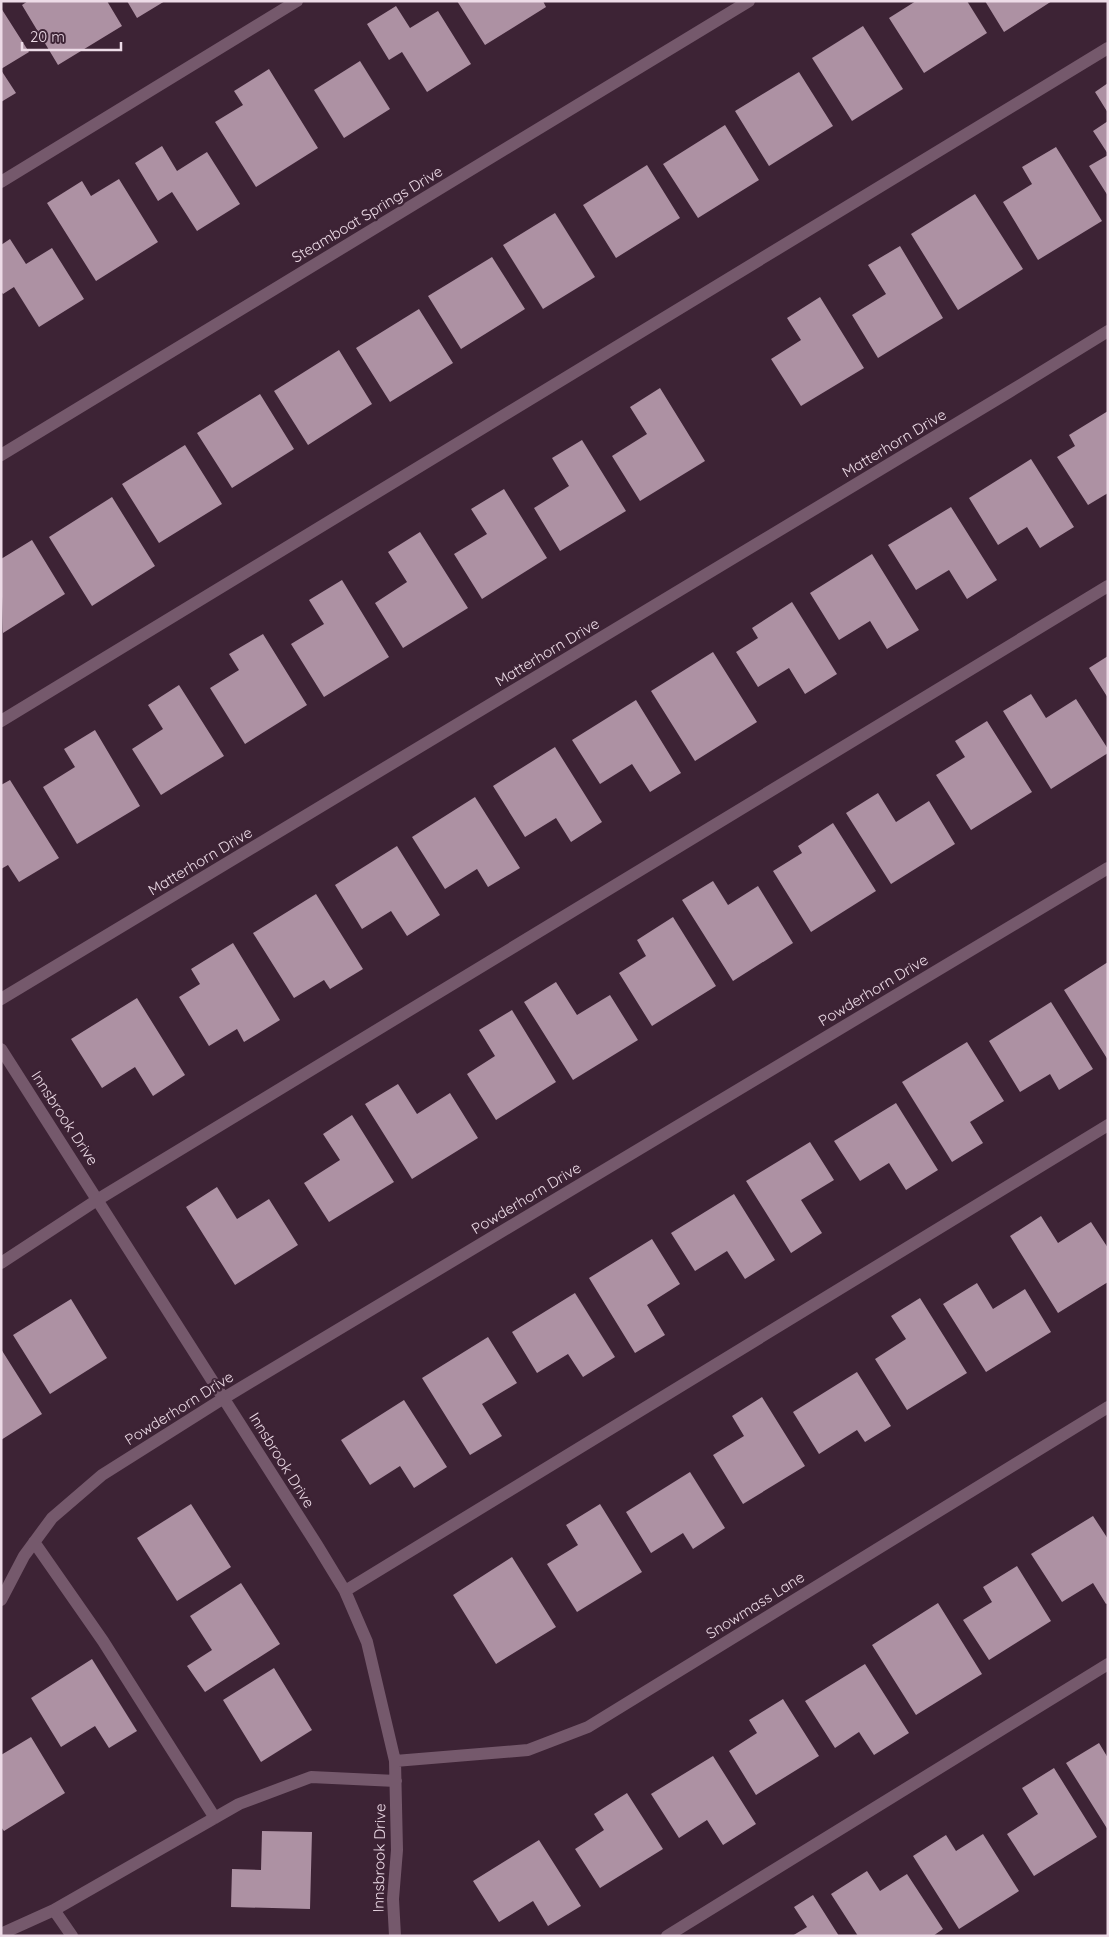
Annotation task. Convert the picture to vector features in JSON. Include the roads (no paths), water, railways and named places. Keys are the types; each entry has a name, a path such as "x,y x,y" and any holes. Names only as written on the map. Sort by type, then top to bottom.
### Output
{"street":[{"path":"1,182 297,1"},
{"name":"Steamboat Springs Drive","path":"1,455 749,1"},
{"path":"1,721 1108,48"},
{"name":"Matterhorn Drive","path":"1,999 984,408 1108,331"},
{"path":"1,1263 97,1200 1108,586"},
{"name":"Powderhorn Drive","path":"1,1600 24,1556 52,1518 102,1475 224,1398 1108,868"},
{"name":"Innsbrook Drive","path":"1,1049 345,1591 368,1642 395,1761 397,1850 393,1899 395,1936"},
{"path":"345,1591 1108,1125"},
{"name":"Snowmass Lane","path":"395,1761 528,1750 588,1727 1108,1407"},
{"path":"34,1542 103,1641 215,1818"},
{"path":"667,1936 1108,1664"},
{"path":"1,1934 54,1910 239,1804 311,1777 396,1780"},
{"path":"54,1910 72,1936"}]}
